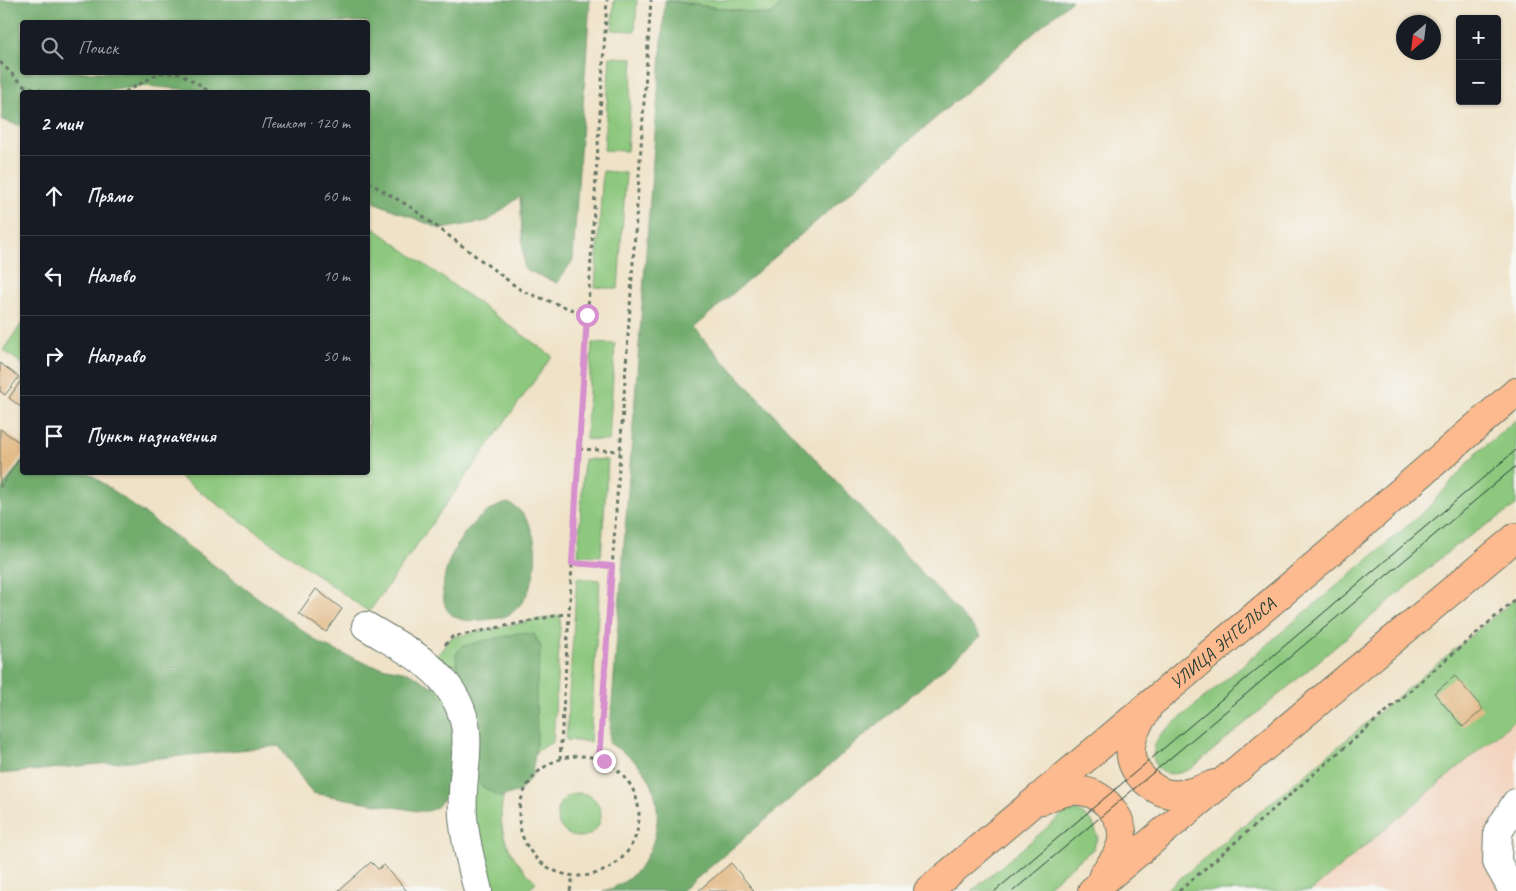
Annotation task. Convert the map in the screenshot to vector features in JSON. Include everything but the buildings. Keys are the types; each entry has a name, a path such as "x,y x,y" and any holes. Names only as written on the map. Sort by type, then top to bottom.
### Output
{"main road":[{"name":"УЛИЦА ЭНГЕЛЬСА","path":"928,891 1332,551 1516,392"},
{"path":"1092,891 1516,537"},
{"path":"1169,688 1145,713 1131,739 1130,758 1140,776 1155,788 1170,794 1191,792 1215,784 1245,765"},
{"path":"1007,824 1045,798 1067,790 1086,790 1100,797 1119,820 1123,837 1116,858 1088,891"}],"lane":[{"path":"366,626 429,666 446,683 464,714 468,733 462,816 466,844 478,891"},
{"path":"1513,891 1497,862 1498,832 1516,803"}],"path":[{"path":"560,760 607,0"},
{"path":"599,760 651,0"},
{"path":"0,62 24,85 40,90"},
{"path":"129,90 156,75"},
{"path":"183,75 207,90"},
{"path":"370,183 412,208 522,292 587,315"},
{"path":"579,449 620,451"},
{"path":"572,563 612,566"},
{"path":"1179,891 1516,599"},
{"path":"440,651 452,637 569,613"},
{"path":"586,757 599,760 620,772 631,786 638,804 639,822 634,840 624,856 610,868 592,875 573,876 555,871 539,861 527,846 520,828 520,809 524,791 535,775 550,764 560,760 586,757"},
{"path":"570,891 573,876"}],"shaded area":[{"path":"1516,680 1516,891 1265,891"}],"green space":[{"path":"0,0 590,0 573,260 557,283 524,269 520,196 488,221 441,229 376,203 370,198 370,90 190,90 147,86 111,90 20,90 20,125 2,120"},
{"path":"614,0 637,0 635,31 612,30"},
{"path":"665,0 784,0 771,15"},
{"path":"784,0 1072,0 693,328 981,636 682,891 603,891 619,885 633,875 644,862 652,846 656,830 657,812 655,795 649,779 632,758 609,743 665,1 771,15"},
{"path":"610,57 633,58 627,151 604,150"},
{"path":"603,171 626,173 618,289 595,287"},
{"path":"370,225 552,356 369,612 177,475 370,475"},
{"path":"20,326 20,363 3,350"},
{"path":"592,343 615,344 609,441 586,439"},
{"path":"1516,420 1516,506 1456,545 1192,768 1172,774 1158,769 1154,763 1153,755 1160,735 1425,511 1479,451"},
{"path":"584,459 608,460 601,556 578,555"},
{"path":"20,463 20,475 92,475 322,645 370,665 408,672 433,687 451,709 457,738 450,790 437,807 428,811 418,811 312,793 279,746 0,774 0,491"},
{"path":"508,503 521,511 529,525 534,541 536,559 533,577 527,593 518,607 503,617 474,621 455,617 445,606 443,589 449,562 455,549 472,524 495,508"},
{"path":"577,578 600,580 590,742 566,740"},
{"path":"1516,598 1516,719 1311,891 1165,891"},
{"path":"561,615 553,742 536,752 525,764 506,789 501,807 503,831 512,853 536,882 528,891 479,891 429,665 452,637"},
{"path":"519,633 534,634 541,647 536,690 537,738 532,775 520,791 500,797 481,786 473,764 475,720 457,666 456,654 462,646"},
{"path":"583,793 595,799 600,806 600,824 595,831 588,836 575,837 567,834 560,827 557,811 560,803 567,796"},
{"path":"1077,810 1092,821 1098,837 1093,849 1042,891 972,891 1062,815"}],"tram line":[{"path":"995,891 1516,450"},
{"path":"1013,891 1516,466"}],"route":[{"path":"587,315 572,563 612,566 599,760 604,761"}]}
